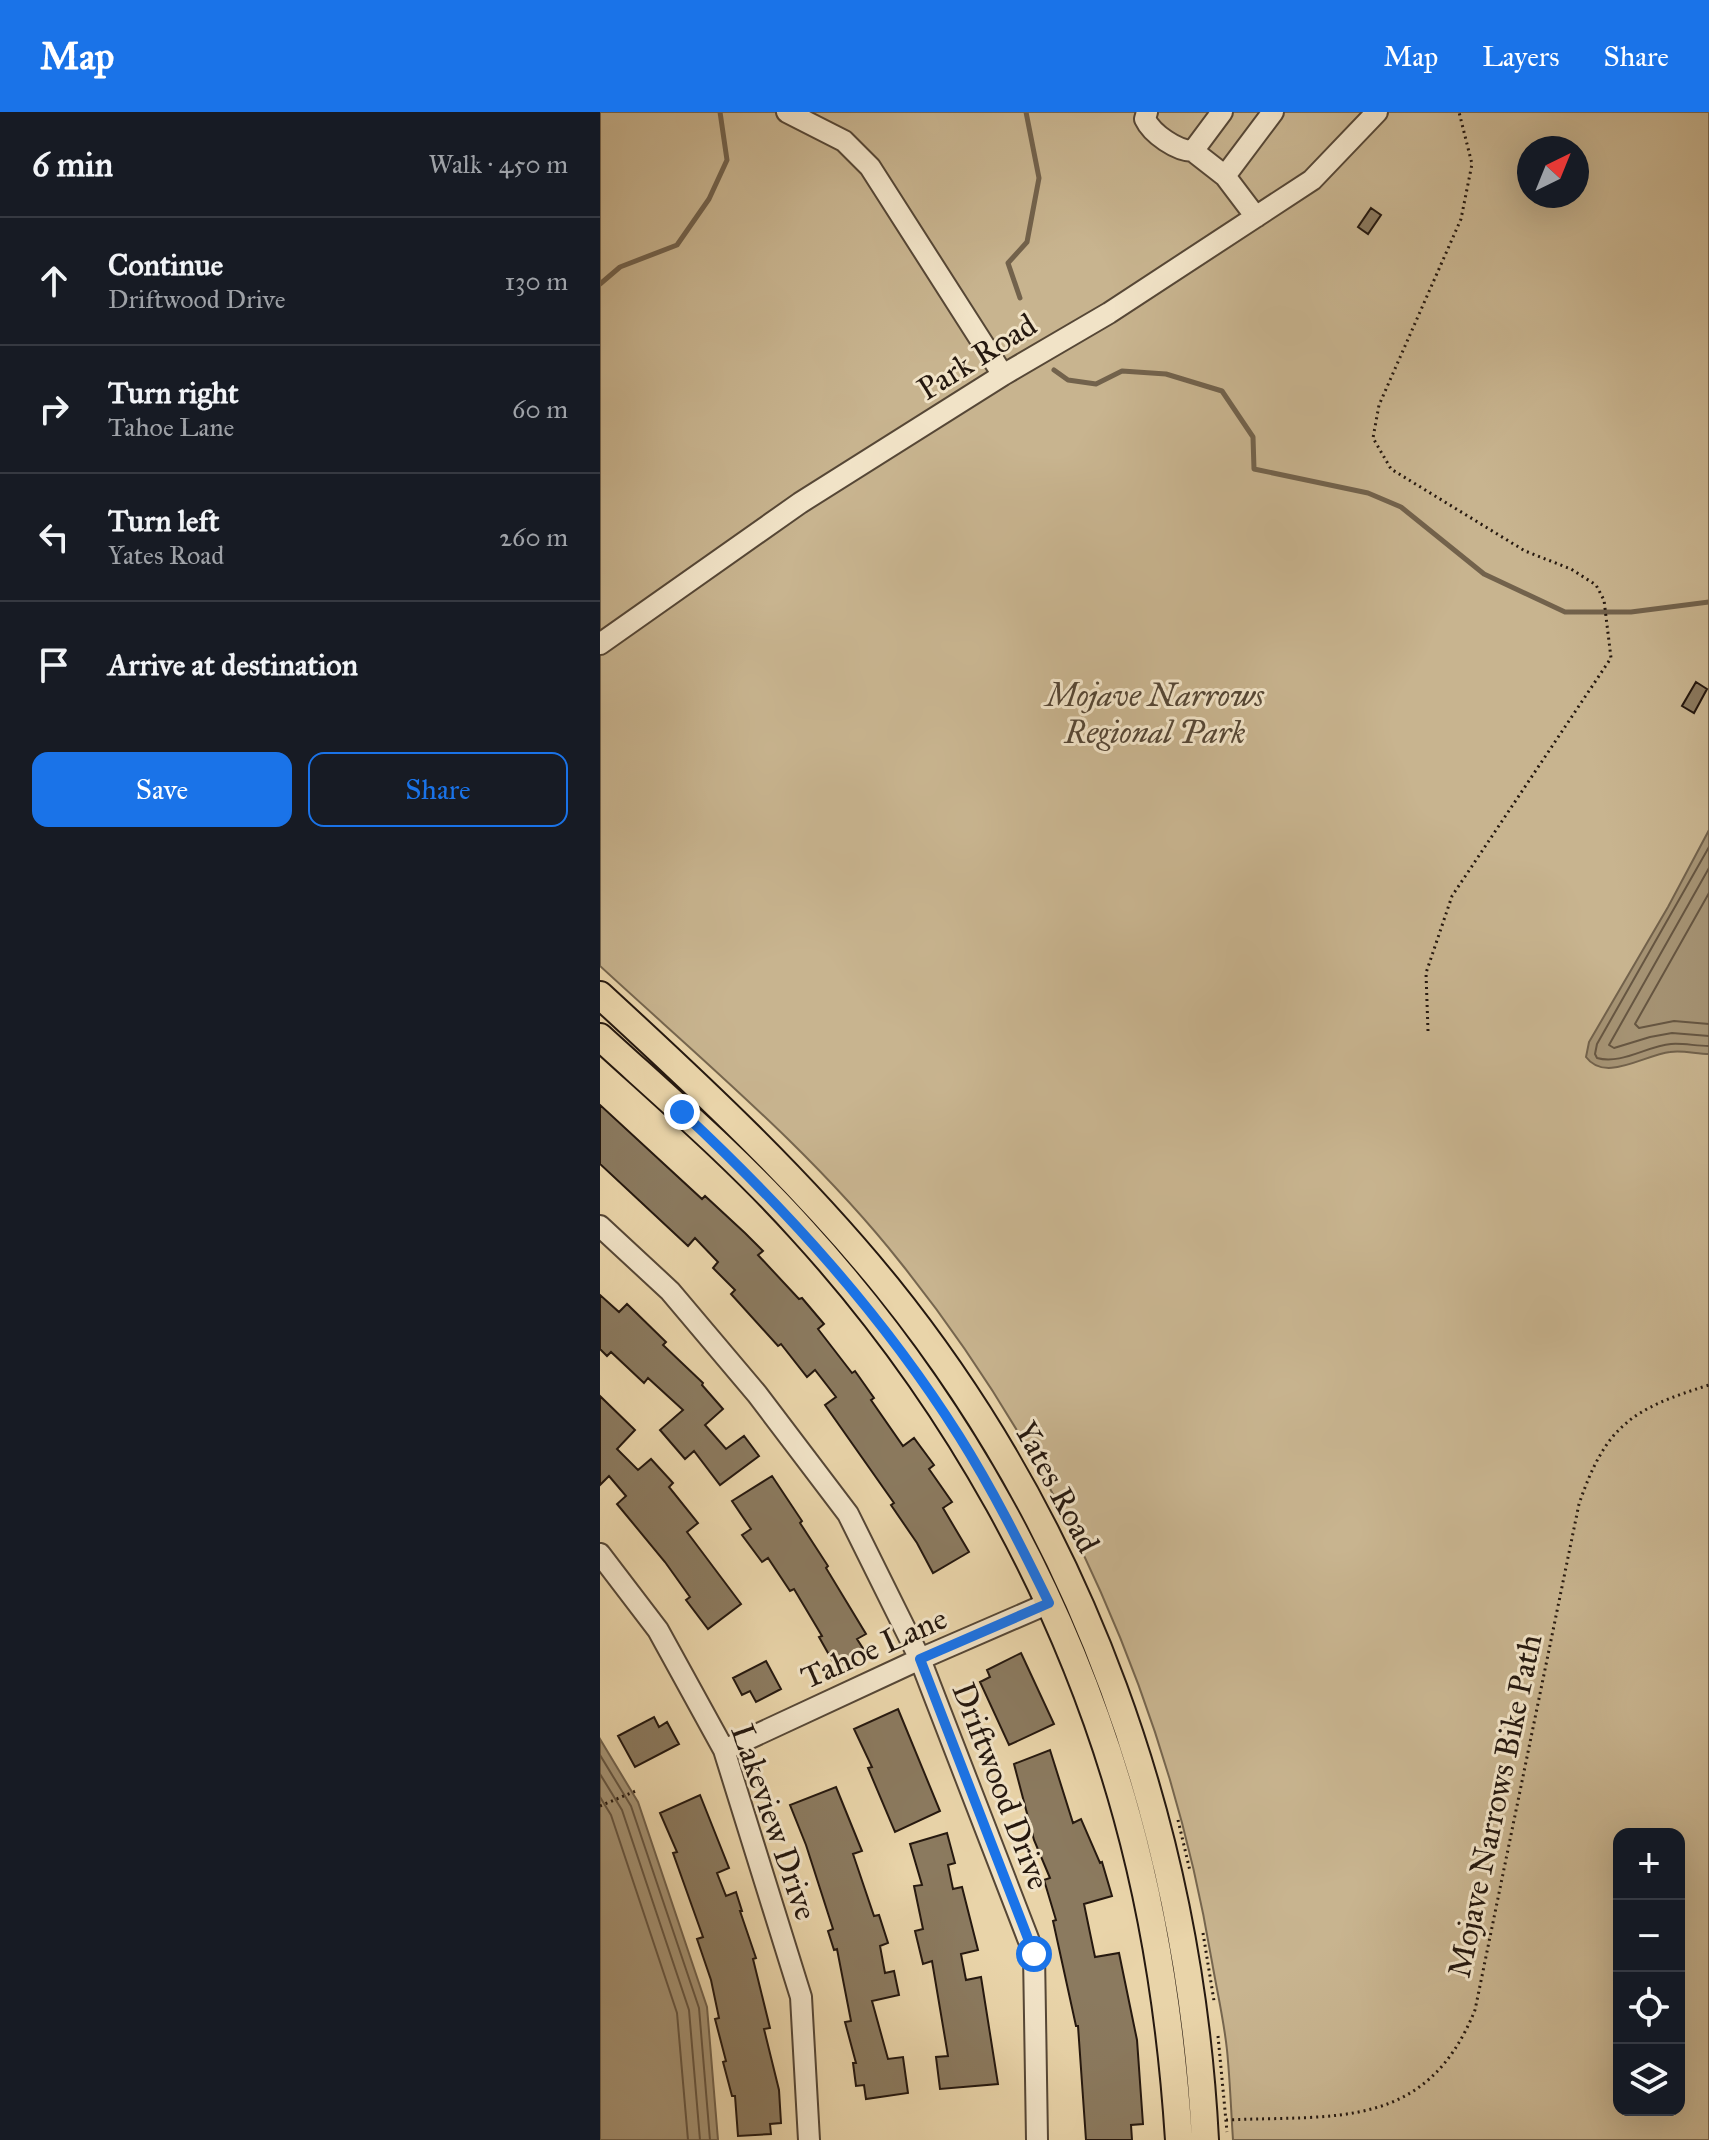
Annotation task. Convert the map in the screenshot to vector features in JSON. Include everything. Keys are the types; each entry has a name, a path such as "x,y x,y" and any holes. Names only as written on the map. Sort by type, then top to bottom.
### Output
{"main road":[{"name":"Yates Road","path":"600,995 766,1153 855,1249 950,1372 1024,1492 1063,1568 1109,1675 1152,1799 1174,1887 1190,1975 1205,2140"},
{"name":"Yates Road","path":"600,1037 768,1194 861,1298 925,1384 1001,1507 1049,1603 1093,1709 1138,1859 1163,1989 1179,2140"}],"street":[{"path":"787,112 844,141 870,167 1003,375"},
{"path":"1147,112 1145,119 1148,126 1182,151 1193,151 1225,176 1256,217"},
{"path":"1193,151 1222,112"},
{"path":"1225,176 1273,112"},
{"name":"Park Road","path":"600,644 800,503 1003,375 1109,313 1312,180 1377,112"},
{"name":"Driftwood Drive","path":"600,1226 670,1291 757,1394 848,1514 920,1659 1034,1954 1037,2140"},
{"name":"Lakeview Drive","path":"600,1554 658,1630 724,1750 801,1997 809,2140"},
{"name":"Tahoe Lane","path":"724,1750 1049,1603"}],"path":[{"path":"1428,1031 1426,973 1452,896 1611,658 1604,600 1596,585 1571,569 1525,551 1391,469 1373,438 1379,405 1461,219 1472,164 1459,112"},
{"name":"Mojave Narrows Bike Path","path":"1226,2120 1345,2115 1380,2108 1427,2082 1464,2038 1475,2010 1579,1504 1589,1475 1602,1448 1645,1409 1677,1394 1709,1385"},
{"path":"600,1806 638,1790"}],"green space":[{"name":"Mojave Narrows Regional Park","path":"600,112 1709,112 1709,2140 1233,2140 1222,2017 1193,1867 1168,1773 1137,1681 1101,1592 1059,1505 1011,1421 958,1340 866,1222 756,1108 600,966"}],"water":[{"path":"1709,830 1709,1054 1660,1054 1614,1068 1594,1064 1586,1057 1589,1042"},
{"path":"600,1739 638,1802 707,2007 718,2140 600,2140"}],"building":[{"path":"1371,208 1381,215 1368,234 1358,227"},
{"path":"1696,682 1707,689 1694,713 1682,706"},
{"path":"600,1105 702,1199 705,1196 745,1233 763,1251 758,1255 824,1324 818,1329 852,1373 855,1371 903,1446 914,1438 934,1465 929,1469 952,1502 943,1508 969,1552 933,1573 891,1505 894,1503 825,1405 836,1397 815,1370 807,1377 781,1344 778,1346 731,1294 735,1290 713,1268 718,1262 695,1238 688,1246 600,1164"},
{"path":"600,1295 619,1312 627,1304 666,1342 663,1345 703,1383 723,1409 705,1425 726,1449 744,1436 759,1456 720,1485 694,1451 685,1459 660,1430 683,1410 648,1378 644,1383 611,1352 607,1356 600,1349"},
{"path":"600,1396 635,1430 617,1449 638,1470 651,1459 673,1483 669,1487 698,1523 687,1532 741,1604 708,1629 686,1600 690,1597 665,1562 617,1504 626,1496 609,1476 600,1485"},
{"path":"772,1476 802,1521 800,1523 866,1634 857,1639 864,1650 841,1664 837,1657 832,1660 819,1637 822,1636 794,1589 790,1591 768,1558 762,1562 742,1535 751,1529 732,1501"},
{"path":"1021,1653 1054,1724 1009,1745 980,1682 990,1677 987,1670"},
{"path":"766,1661 781,1689 756,1702 750,1691 742,1695 733,1678"},
{"path":"898,1709 940,1811 895,1832 868,1768 872,1767 854,1729"},
{"path":"654,1717 659,1727 667,1722 679,1744 635,1767 618,1736"},
{"path":"1050,1750 1073,1823 1081,1819 1102,1862 1112,1896 1084,1904 1095,1957 1119,1953 1137,2040 1143,2124 1131,2125 1132,2140 1086,2140 1078,2026 1053,1921 1056,1920 1044,1880 1050,1878 1034,1840 1014,1764"},
{"path":"836,1787 862,1851 853,1854 874,1916 879,1915 888,1943 880,1946 885,1973 894,1971 899,1995 872,2001 888,2059 903,2057 908,2093 866,2099 864,2085 856,2086 853,2063 856,2063 845,2022 851,2021 837,1949 834,1950 828,1931 833,1929 790,1805"},
{"path":"700,1795 729,1868 717,1873 726,1896 736,1892 756,1958 753,1959 770,2028 764,2029 779,2090 781,2123 770,2124 771,2134 738,2136 735,2096 732,2096 723,2062 726,2061 715,2019 719,2018 711,1980 697,1939 703,1937 673,1853 677,1852 660,1813"},
{"path":"947,1833 955,1863 948,1865 953,1889 962,1887 978,1950 961,1954 966,1980 981,1977 998,2084 940,2089 936,2057 948,2056 932,1961 923,1964 915,1931 923,1929 914,1886 922,1885 910,1844"}],"waterway":[{"path":"600,284 620,267 677,245 709,199 727,160 720,112"},
{"path":"1020,298 1008,263 1027,242 1039,178 1026,112"},
{"path":"1054,370 1068,380 1096,384 1122,371 1166,374 1222,391 1253,437 1254,469 1368,493 1401,507 1484,574 1565,612 1631,612 1709,602"}],"route":[{"path":"682,1112 801,1228 889,1335 925,1384 981,1472 1049,1603 920,1659 1034,1954"}]}
